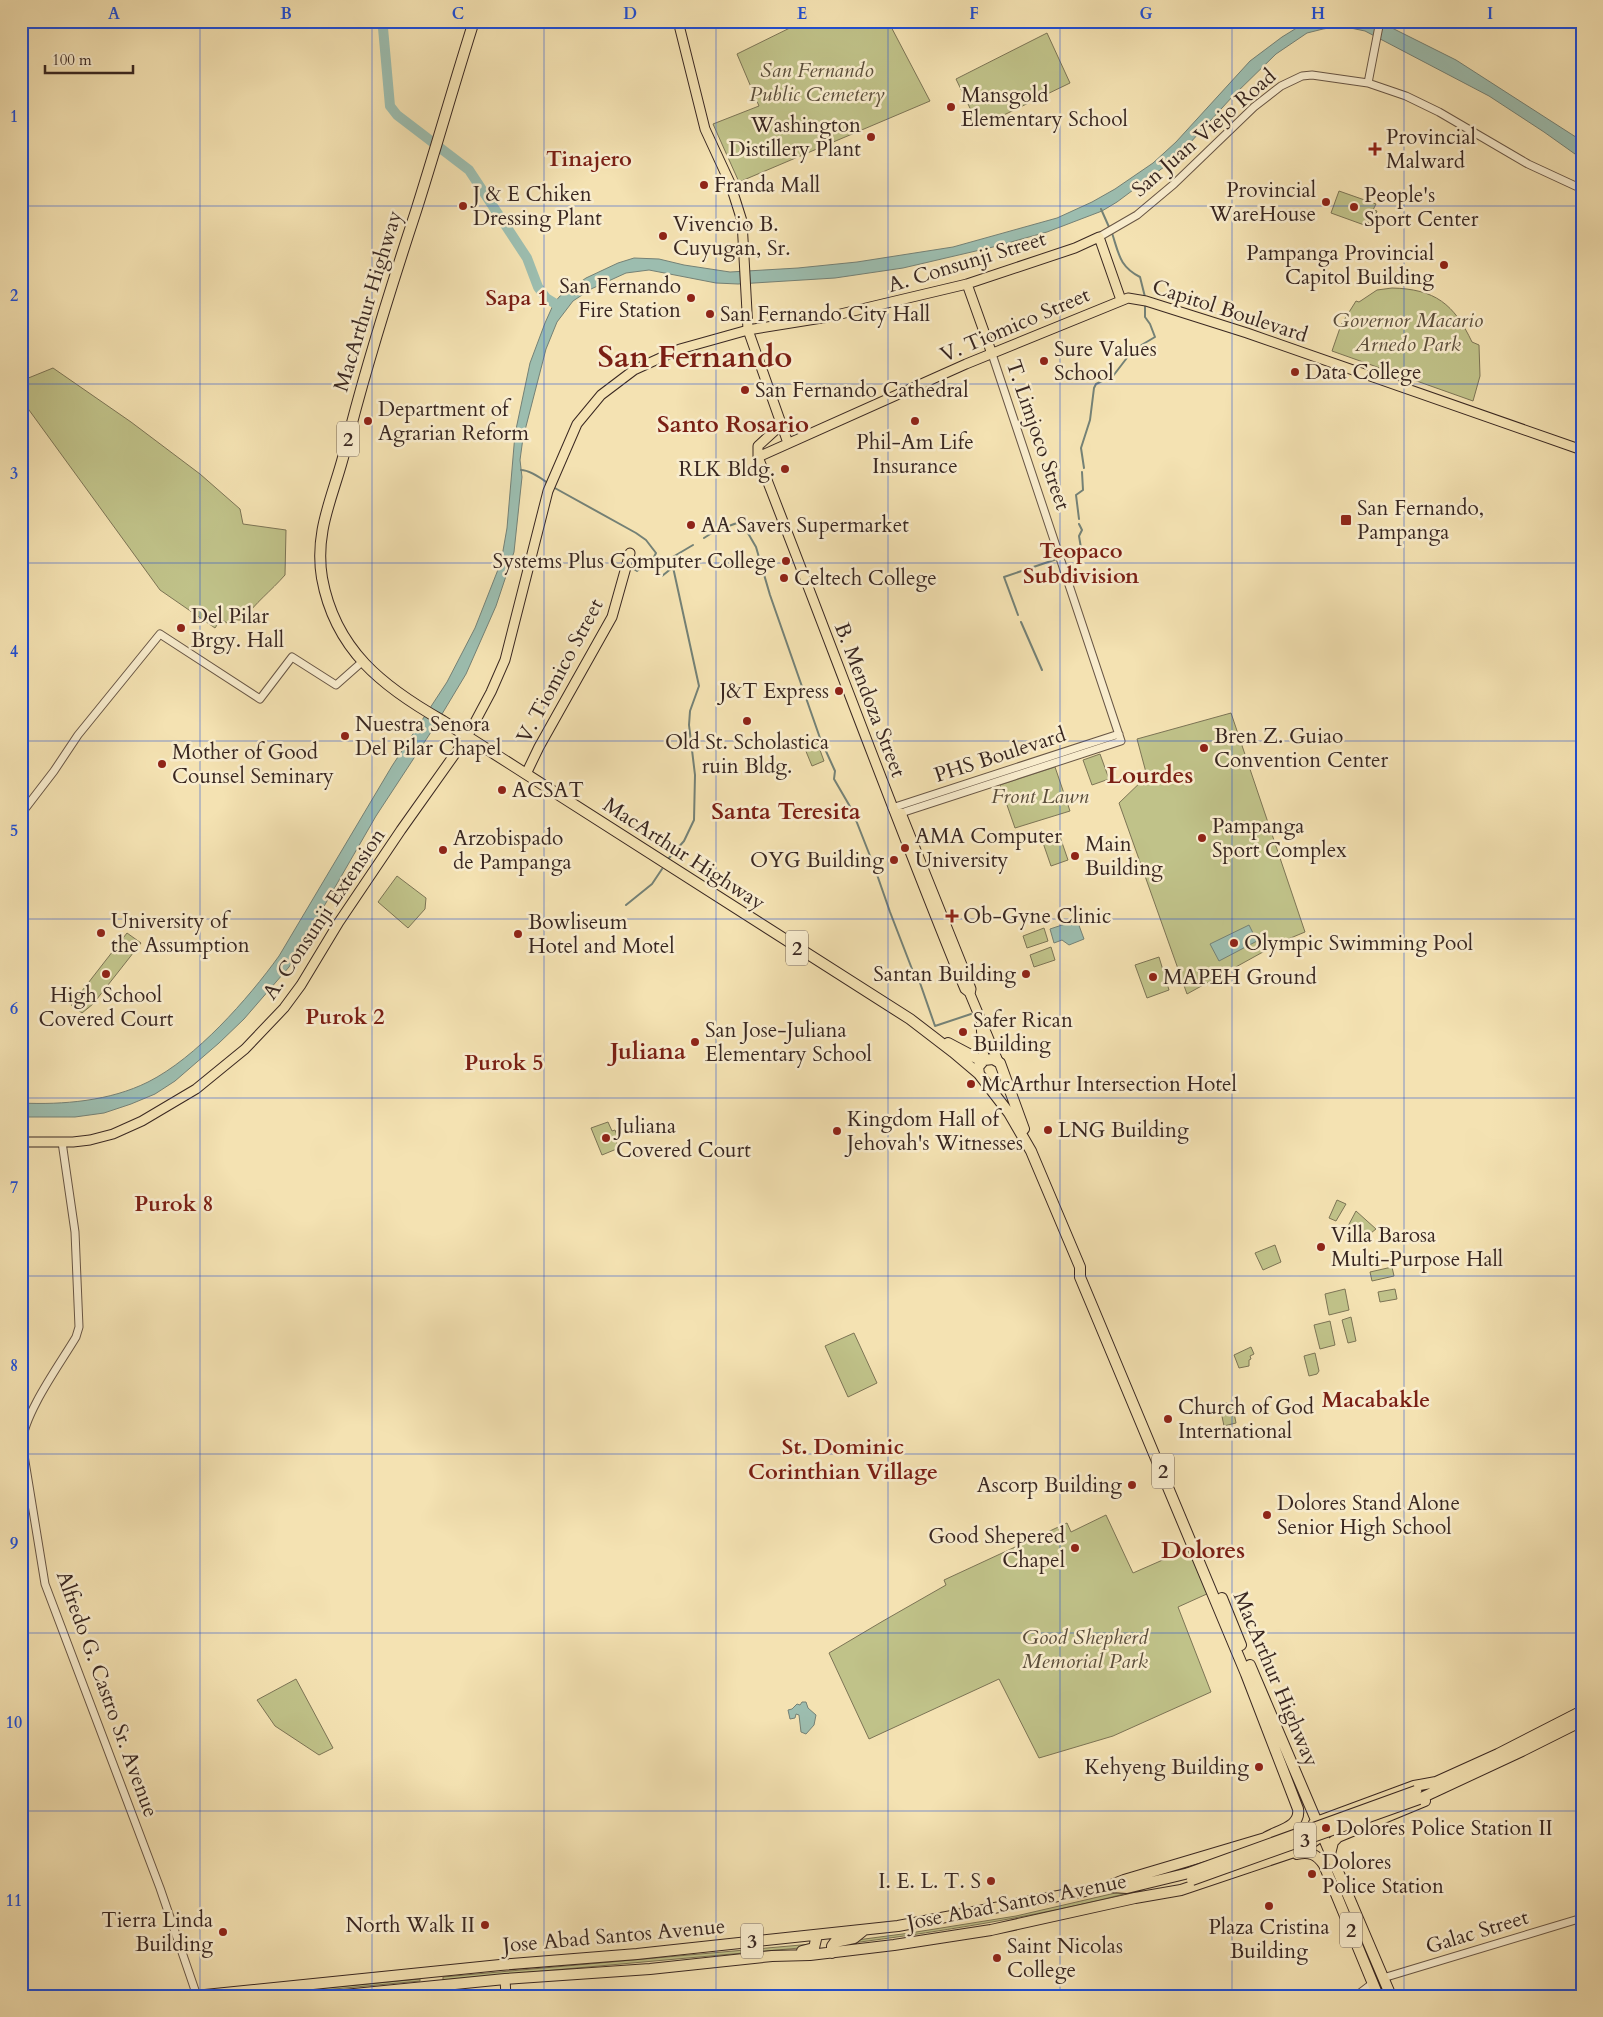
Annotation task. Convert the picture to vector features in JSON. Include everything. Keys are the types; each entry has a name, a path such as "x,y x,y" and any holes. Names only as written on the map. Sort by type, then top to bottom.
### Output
{"highway":[{"name":"MacArthur Highway","path":"474,21 360,386 344,453 325,514 320,540 322,577 328,603 335,620 348,644 362,662 403,698 443,721 926,1030 983,1061 991,1058 998,1061 1028,1139 1028,1144"},
{"name":"MacArthur Highway","path":"926,1030 981,1077 1009,1114 1028,1144 1080,1267 1086,1274 1318,1827 1389,1976 1391,1996"},
{"path":"983,1061 978,1068 981,1077 995,1081 1002,1072"},
{"name":"MacArthur Highway","path":"1080,1267 1080,1277 1246,1674 1299,1815"},
{"name":"Jose Abad Santos Avenue","path":"1440,1785 1582,1711"},
{"name":"Jose Abad Santos Avenue","path":"196,1996 500,1964 637,1954 898,1926 1106,1887 1294,1830 1318,1827 1369,1802 1414,1786 1440,1785 1582,1721"},
{"path":"1330,1854 1333,1842 1338,1837 1419,1804 1440,1785"},
{"name":"3","path":"1135,1898 1190,1876 1417,1795 1440,1785"},
{"path":"1369,1802 1375,1821"},
{"name":"Jose Abad Santos Avenue","path":"1266,1838 1292,1825 1299,1815"},
{"name":"Jose Abad Santos Avenue","path":"334,1996 505,1979 650,1969 772,1956 832,1953 991,1930 1135,1898 1181,1890 1303,1849 1317,1839 1318,1827"},
{"path":"1294,1830 1304,1834 1305,1844 1303,1849"},
{"name":"Jose Abad Santos Avenue","path":"1284,1856 1304,1852 1317,1856 1324,1865 1373,1983"},
{"name":"3","path":"1106,1887 1127,1888 1190,1876"},
{"path":"832,1953 832,1946 835,1942 854,1938 864,1930"},
{"path":"798,1956 799,1952 816,1947 817,1935"},
{"path":"439,1971 442,1985"},
{"path":"422,1973 426,1986"},
{"name":"2","path":"1373,1983 1378,1996"}],"main road":[{"path":"678,21 705,129 730,183 742,221 748,330 788,443"},
{"path":"1099,238 1121,300"},
{"name":"A. Consunji Street","path":"467,737 505,660 532,550 551,484 577,424 595,400 612,385 634,370 669,353 748,330 881,306 967,284 1075,248 1099,238"},
{"name":"T. Limjoco Street","path":"967,284 992,354"},
{"name":"Capitol Boulevard","path":"1121,300 1128,298 1144,300 1172,309 1582,450"},
{"name":"V. Tiomico Street","path":"758,457 992,354 1121,300"},
{"path":"758,457 758,446 781,426"},
{"name":"B. Mendoza Street","path":"758,457 844,678 892,808 965,989 970,993"},
{"name":"V. Tiomico Street","path":"526,774 539,747 612,617 630,553"},
{"name":"A. Consunji Extension","path":"21,1142 90,1140 113,1134 142,1121 196,1089 245,1049 280,1013 302,985 339,922 467,737"},
{"name":"B. Mendoza Street","path":"901,813 964,970 981,1023 998,1061"},
{"name":"B. Mendoza Street","path":"981,1023 983,1061"},
{"path":"505,1979 506,1996"}],"street":[{"path":"1368,83 1380,21"},
{"name":"San Juan Viejo Road","path":"1099,238 1137,215 1174,184 1254,107 1281,86 1302,76 1312,75 1368,83 1418,101 1528,164 1582,189"},
{"name":"T. Limjoco Street","path":"992,354 1120,737"},
{"path":"21,814 54,771 78,735 160,634 260,699 292,657 336,685 362,662"},
{"name":"PHS Boulevard","path":"901,813 948,794 1120,737"},
{"name":"PHS Boulevard","path":"892,808 948,794"},
{"name":"Alfredo G. Castro Sr. Avenue","path":"62,1142 75,1232 79,1327 76,1337 43,1392 29,1420 22,1444 46,1584 160,1888 196,1996"},
{"name":"Galac Street","path":"1389,1976 1582,1918"},
{"path":"1356,1996 1373,1983"}],"green space":[{"name":"San Fernando Public Cemetery","path":"804,21 888,21 930,101 739,182 713,124 759,106 737,54"},
{"path":"1047,33 1070,83 979,127 956,79"},
{"name":"People's Sport Center","path":"1339,191 1376,204 1373,210 1377,211 1373,222 1369,221 1367,226 1331,213"},
{"name":"Governor Macario Arnedo Park","path":"1392,288 1420,292 1441,301 1458,318 1472,342 1479,345 1480,376 1473,401 1332,351 1341,325 1356,301 1359,302 1377,290"},
{"path":"53,368 131,422 200,474 240,509 243,524 286,530 285,575 243,620 233,620 227,623 221,619 215,628 160,590 21,399 21,381"},
{"name":"Pampanga Sport Complex","path":"1231,713 1305,932 1281,942 1187,994 1119,803 1147,776 1137,739"},
{"path":"816,739 824,761 812,766 803,744"},
{"path":"1100,754 1109,779 1092,785 1083,760"},
{"name":"Front Lawn","path":"1055,767 1070,811 1015,828 1000,785"},
{"path":"1058,831 1068,860 1051,866 1041,837"},
{"path":"397,876 426,898 425,909 408,928 378,902"},
{"path":"1044,928 1048,941 1027,948 1023,936"},
{"name":"High School Covered Court","path":"127,933 141,943 93,1004 82,1013 71,1005"},
{"path":"1051,947 1055,960 1034,967 1030,955"},
{"name":"MAPEH Ground","path":"1159,957 1169,990 1147,998 1135,965"},
{"name":"Juliana Covered Court","path":"608,1122 612,1131 615,1130 618,1138 615,1139 619,1148 602,1155 591,1128"},
{"path":"1337,1200 1346,1204 1336,1221 1329,1218"},
{"path":"1356,1211 1376,1229 1361,1241 1347,1228"},
{"path":"1275,1245 1281,1262 1263,1270 1255,1253"},
{"path":"1392,1267 1394,1276 1372,1281 1370,1272"},
{"path":"1345,1289 1349,1310 1329,1315 1325,1294"},
{"path":"1395,1289 1397,1299 1380,1302 1378,1292"},
{"path":"1351,1317 1356,1341 1348,1343 1342,1320"},
{"path":"1330,1321 1335,1345 1320,1349 1314,1325"},
{"path":"854,1333 877,1383 848,1397 825,1346"},
{"path":"1251,1347 1254,1354 1250,1356 1249,1366 1239,1368 1234,1355"},
{"path":"1315,1353 1319,1371 1317,1374 1309,1376 1304,1356"},
{"path":"1232,1402 1236,1423 1224,1426 1220,1407 1222,1404"},
{"name":"Good Shepherd Memorial Park","path":"1106,1515 1133,1573 1190,1548 1209,1593 1178,1607 1211,1692 1113,1736 1039,1758 999,1679 869,1739 829,1653 946,1585 944,1580 1067,1523 1071,1532"},
{"path":"296,1679 333,1748 319,1755 275,1726 257,1700"},
{"path":"1189,1876 1102,1899 1014,1918 926,1933 837,1945 857,1940 1016,1916"},
{"path":"812,1944 812,1947 443,1980 443,1977"},
{"path":"420,1979 420,1981 259,1996 238,1996"}],"shaded area":[{"path":"1308,21 1378,21 1456,60 1582,141 1582,159 1489,96 1365,31 1341,26 1307,33 1276,54 1233,96 1189,144 1164,167 1117,202 1102,211 1047,232 903,268 835,278 738,284 716,283 649,270 626,273 591,289 573,301 557,322 546,349 523,438 520,460 522,477 514,552 496,606 466,674 433,729 376,816 289,967 244,1019 219,1043 175,1081 155,1094 104,1113 75,1117 21,1117 21,1103 70,1102 102,1098 148,1082 166,1071 202,1043 220,1026 279,956 392,766 447,682 475,628 501,562 507,528 515,434 530,363 545,323 554,303 560,296 586,278 618,263 634,258 659,259 730,272 798,268 857,262 953,247 1057,218 1115,189 1153,163 1176,142 1250,61 1282,37"},
{"path":"1077,920 1084,939 1069,945 1062,940 1054,943 1050,929"},
{"name":"Olympic Swimming Pool","path":"1249,925 1257,941 1219,961 1210,944"},
{"path":"802,1702 806,1702 808,1708 816,1715 814,1725 806,1734 801,1732 799,1715 796,1714 795,1718 790,1719 788,1710 797,1704 800,1705"}],"waterway":[{"path":"379,21 383,28 390,106 397,115 469,170 527,258 538,287 546,298 559,306"},
{"path":"1101,209 1109,227"},
{"path":"1112,233 1118,253 1124,264 1140,277 1145,297"},
{"path":"1084,468 1081,448 1090,420 1096,384 1113,376 1133,350 1155,337 1145,317 1145,303"},
{"path":"521,470 532,473 549,484"},
{"path":"1079,519 1076,495 1083,490 1082,472"},
{"path":"553,487 646,540 656,553 650,565"},
{"path":"704,538 715,531 737,523 745,528 756,547 770,595 820,738 835,771 834,779 852,810 912,969 919,980 935,1026 971,1014"},
{"path":"1062,557 1081,548 1079,536 1082,530 1079,524"},
{"path":"669,858 684,841 694,820 695,775 689,725 690,711 699,686 671,558 693,545"},
{"path":"1018,615 1004,577 1057,559"},
{"path":"631,567 637,571 647,563 650,565"},
{"path":"650,565 662,576 672,568"},
{"path":"1021,622 1042,670"},
{"path":"626,905 652,884 662,869"}],"place":[{"name":"Mansgold Elementary School","path":"951,107"},
{"name":"Washington Distillery Plant","path":"871,137"},
{"name":"Provincial Malward","path":"1375,149"},
{"name":"Franda Mall","path":"704,185"},
{"name":"Provincial WareHouse","path":"1326,202"},
{"name":"J & E Chiken Dressing Plant","path":"463,206"},
{"name":"People's Sport Center","path":"1354,207"},
{"name":"Vivencio B. Cuyugan, Sr.","path":"663,236"},
{"name":"Pampanga Provincial Capitol Building","path":"1444,265"},
{"name":"San Fernando Fire Station","path":"691,298"},
{"name":"San Fernando City Hall","path":"710,314"},
{"name":"Sure Values School","path":"1044,361"},
{"name":"Data College","path":"1295,372"},
{"name":"San Fernando Cathedral","path":"745,390"},
{"name":"Department of Agrarian Reform","path":"368,421"},
{"name":"Phil-Am Life Insurance","path":"915,421"},
{"name":"RLK Bldg.","path":"785,469"},
{"name":"San Fernando, Pampanga","path":"1346,520"},
{"name":"AA Savers Supermarket","path":"691,525"},
{"name":"Systems Plus Computer College","path":"786,561"},
{"name":"Celtech College","path":"784,578"},
{"name":"Del Pilar Brgy. Hall","path":"181,628"},
{"name":"J&T Express","path":"839,691"},
{"name":"Old St. Scholastica ruin Bldg.","path":"747,721"},
{"name":"Nuestra Senora Del Pilar Chapel","path":"345,736"},
{"name":"Bren Z. Guiao Convention Center","path":"1204,748"},
{"name":"Mother of Good Counsel Seminary","path":"162,764"},
{"name":"ACSAT","path":"502,790"},
{"name":"Pampanga Sport Complex","path":"1202,838"},
{"name":"AMA Computer University","path":"905,848"},
{"name":"Arzobispado de Pampanga","path":"443,850"},
{"name":"Main Building","path":"1075,856"},
{"name":"OYG Building","path":"894,860"},
{"name":"Ob-Gyne Clinic","path":"952,916"},
{"name":"University of the Assumption","path":"101,933"},
{"name":"Bowliseum Hotel and Motel","path":"518,934"},
{"name":"Olympic Swimming Pool","path":"1234,943"},
{"name":"High School Covered Court","path":"106,974"},
{"name":"Santan Building","path":"1026,974"},
{"name":"MAPEH Ground","path":"1153,977"},
{"name":"Safer Rican Building","path":"963,1032"},
{"name":"San Jose-Juliana Elementary School","path":"695,1042"},
{"name":"McArthur Intersection Hotel","path":"971,1084"},
{"name":"LNG Building","path":"1048,1130"},
{"name":"Kingdom Hall of Jehovah's Witnesses","path":"837,1131"},
{"name":"Juliana Covered Court","path":"606,1138"},
{"name":"Villa Barosa Multi-Purpose Hall","path":"1321,1247"},
{"name":"Church of God International","path":"1168,1419"},
{"name":"Ascorp Building","path":"1132,1485"},
{"name":"Dolores Stand Alone Senior High School","path":"1267,1515"},
{"name":"Good Shepered Chapel","path":"1075,1548"},
{"name":"Kehyeng Building","path":"1259,1767"},
{"name":"Dolores Police Station II","path":"1326,1828"},
{"name":"Dolores Police Station","path":"1312,1874"},
{"name":"I. E. L. T. S","path":"991,1881"},
{"name":"Plaza Cristina Building","path":"1269,1906"},
{"name":"North Walk II","path":"485,1925"},
{"name":"Tierra Linda Building","path":"223,1932"},
{"name":"Saint Nicolas College","path":"997,1958"}],"district":[{"name":"Tinajero","path":"589,159"},
{"name":"Sapa 1","path":"517,298"},
{"name":"San Fernando","path":"695,357"},
{"name":"Santo Rosario","path":"733,424"},
{"name":"Teopaco Subdivision","path":"1081,564"},
{"name":"Lourdes","path":"1150,775"},
{"name":"Santa Teresita","path":"786,811"},
{"name":"Purok 2","path":"345,1017"},
{"name":"Juliana","path":"648,1051"},
{"name":"Purok 5","path":"504,1063"},
{"name":"Purok 8","path":"174,1204"},
{"name":"Macabakle","path":"1376,1400"},
{"name":"St. Dominic Corinthian Village","path":"843,1460"},
{"name":"Dolores","path":"1203,1550"}]}
